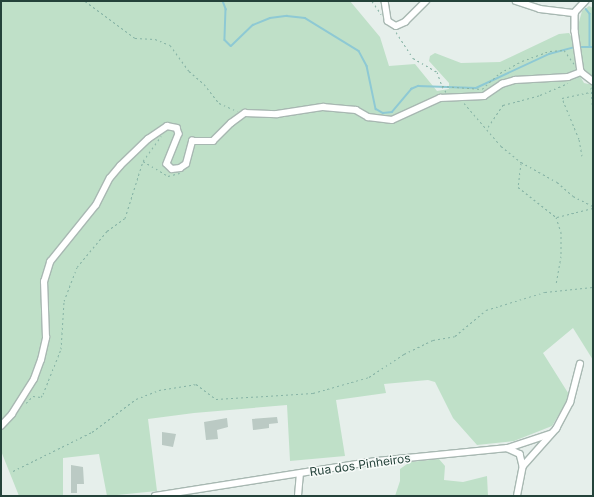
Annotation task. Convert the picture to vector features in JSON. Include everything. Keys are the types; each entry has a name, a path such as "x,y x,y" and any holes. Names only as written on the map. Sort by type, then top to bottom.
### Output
{"street":[{"path":"385,1 390,23 401,25 426,1"},
{"path":"516,1 540,9 575,13"},
{"path":"586,1 575,13 575,31 581,72 592,80"},
{"path":"1,426 12,414 34,379 41,360 46,338 44,282 50,262 96,205 110,178 132,153 167,126 177,128 179,134 167,164 172,169 184,166 192,141 213,141 241,116 251,113 277,114 323,107 356,110 368,117 392,120 430,102 449,97 460,98 484,96 502,84 514,80 568,77 581,72"},
{"path":"523,466 560,423 570,403 580,364"},
{"name":"Rua dos Pinheiros","path":"155,496 185,494 377,462 508,448 550,434"},
{"path":"508,448 520,454 523,466 517,496"},
{"path":"298,496 300,474"}],"path":[{"path":"85,1 135,38 155,39 170,46 189,71 204,84 218,104 234,108 241,116"},
{"path":"372,1 381,14"},
{"path":"390,23 413,58 437,72 442,86 449,97"},
{"path":"442,86 482,88 500,73 522,61 558,50 564,50 581,72"},
{"path":"592,80 591,92 593,114"},
{"path":"488,127 503,105 540,95 571,81"},
{"path":"582,156 579,139 562,98 591,92"},
{"path":"460,98 501,146 521,162 557,182 573,196 593,207"},
{"path":"23,406 30,398 43,394 59,354 64,301 76,267 107,231 125,218 143,161 161,138 164,129"},
{"path":"143,161 168,176 179,174 184,166"},
{"path":"521,162 518,187 556,217 562,242 556,284"},
{"path":"556,217 593,207"},
{"path":"13,471 92,432 136,398 159,390 196,384 216,399 261,398 313,394 369,377 404,354 433,340 455,336 486,310 545,292 593,286"}],"green space":[{"path":"1,1 350,1 380,37 389,66 415,64 437,91 449,89 449,83 429,61 430,56 435,53 461,63 500,62 559,34 569,33 575,42 577,71 584,83 593,85 593,360 573,328 543,353 570,396 552,426 514,441 477,445 453,418 435,382 428,380 384,384 386,393 336,400 345,456 290,461 287,405 194,413 148,419 157,491 107,496 99,454 63,458 63,496 19,496 1,451"},
{"path":"589,6 593,8 593,78 584,70 577,29 582,11"},
{"path":"439,459 445,466 444,480 463,482 487,476 488,496 395,496 400,481 400,469 410,462"}],"building":[{"path":"277,417 278,423 269,424 269,428 253,430 252,419"},
{"path":"227,418 228,427 217,430 218,439 206,440 204,422"},
{"path":"162,432 176,434 173,447 162,445"},
{"path":"71,465 83,467 84,484 77,484 77,493 71,493"}],"waterway":[{"path":"223,1 226,9 225,40 231,46 253,25 270,18 287,16 305,18 359,51 367,66 376,109 383,113 392,112 411,89 418,86 476,88 549,54 575,47"},
{"path":"586,9 590,14 590,47"},
{"path":"580,47 593,47"}]}
